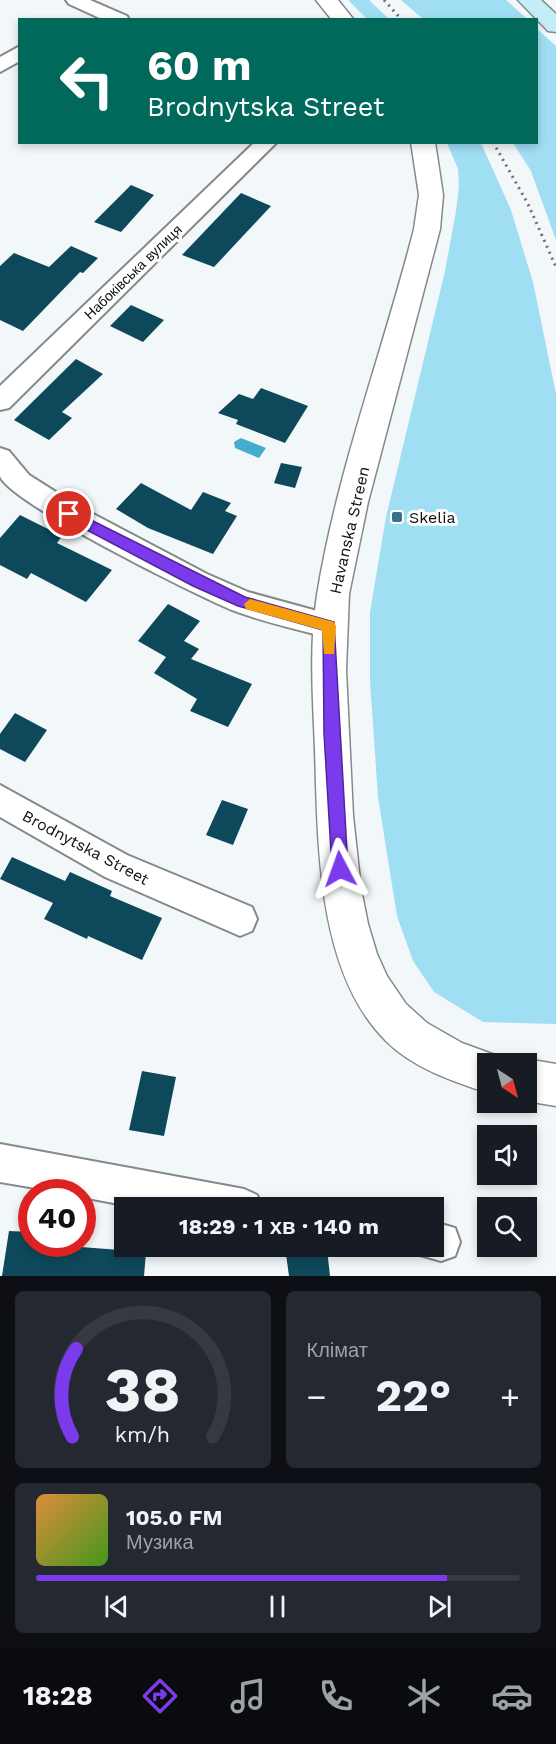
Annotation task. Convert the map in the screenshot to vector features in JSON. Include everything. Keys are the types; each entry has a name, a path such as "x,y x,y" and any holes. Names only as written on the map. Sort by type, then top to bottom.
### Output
{"main road":[{"path":"529,0 556,26"}],"street":[{"path":"327,0 342,18"},
{"path":"81,4 115,18"},
{"path":"0,66 18,53"},
{"name":"Набоківська вулиця","path":"0,401 265,144"},
{"name":"Havanska Streen","path":"423,144 431,195 426,229 352,509 333,595 329,626 332,733 342,891 350,930 363,970 375,995 393,1020 410,1035 447,1058 477,1069"},
{"path":"0,458 20,482 69,514 197,582 243,602 329,626"},
{"name":"Brodnytska Street","path":"0,800 116,866 240,919"},
{"path":"537,1082 556,1085"},
{"path":"0,1163 184,1197"}],"shaded area":[{"path":"348,0 369,0 388,18 366,18"},
{"path":"401,0 506,0 526,18 422,18"},
{"path":"538,30 556,46 556,240 531,171 514,144 538,144"},
{"path":"447,144 481,144 511,210 533,282 556,394 556,1024 483,1022 434,992 413,961 397,916 378,797 370,681 370,612 386,517 445,271 456,211 459,187 458,169"},
{"path":"241,438 266,448 259,458 235,448 234,442"}],"building":[{"path":"131,185 154,195 121,232 94,222"},
{"path":"241,193 271,206 214,267 182,255"},
{"path":"71,246 98,258 83,273 80,272 23,331 0,320 0,266 14,253 49,267"},
{"path":"131,305 164,320 143,342 110,326"},
{"path":"76,359 103,374 62,412 72,418 49,440 14,420"},
{"path":"261,388 308,406 285,443 236,424 238,420 218,413 239,394 253,399"},
{"path":"281,463 302,467 295,488 274,483"},
{"path":"141,483 191,510 203,492 231,503 225,511 237,516 213,554 148,528 116,509"},
{"path":"20,515 62,536 57,543 112,570 86,602 31,573 27,579 0,565 0,538"},
{"path":"168,604 200,621 184,641 199,649 191,659 252,684 228,727 190,711 197,699 154,673 166,657 138,641"},
{"path":"15,713 47,730 25,762 0,749 0,734"},
{"path":"222,800 248,809 233,845 206,835"},
{"path":"12,857 65,881 70,872 112,891 110,896 162,918 142,960 88,936 87,939 44,919 53,903 0,879"},
{"path":"142,1071 176,1077 164,1136 129,1130"},
{"path":"9,1231 18,1231 18,1257 96,1257 96,1248 114,1250 114,1257 146,1257 144,1276 2,1276"},
{"path":"286,1257 328,1257 330,1276 289,1276"}],"railway":[{"path":"384,0 400,18"},
{"path":"494,144 528,204 556,267"}],"slow traffic":[{"path":"250,604 329,626 329,650"}],"place":[{"name":"Skelia","path":"397,517"}],"route":[{"path":"69,514 197,582 243,602 329,626 334,781 340,869"}]}
